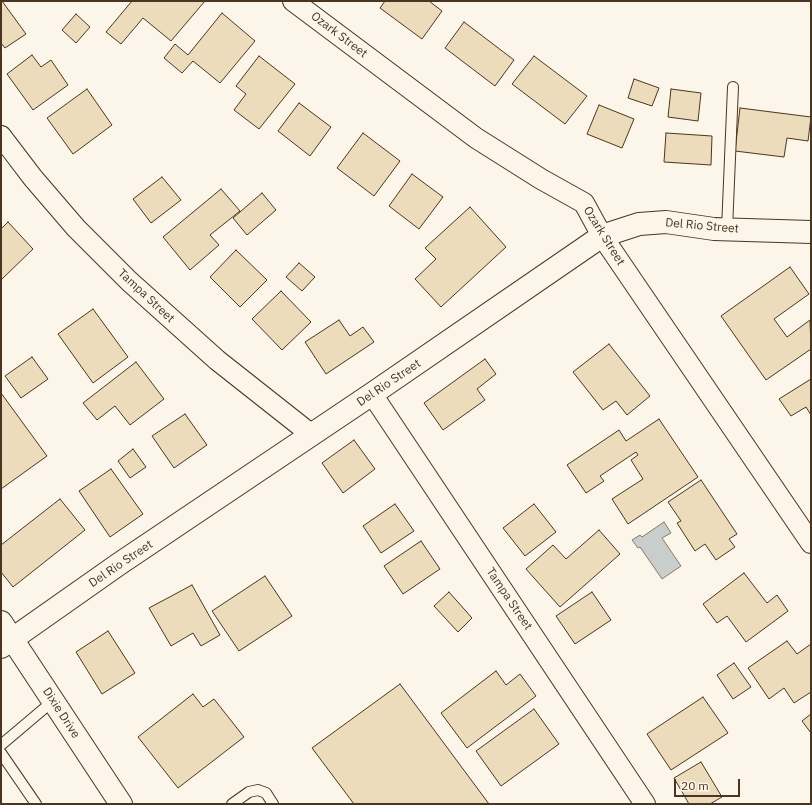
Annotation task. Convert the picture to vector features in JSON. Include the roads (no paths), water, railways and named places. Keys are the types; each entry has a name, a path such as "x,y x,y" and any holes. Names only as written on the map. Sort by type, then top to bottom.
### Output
{"street":[{"name":"Ozark Street","path":"293,1 476,138 541,179 584,203 602,236 811,542"},
{"name":"Tampa Street","path":"1,136 33,178 76,228 129,281 217,360 312,435"},
{"name":"Del Rio Street","path":"5,636 126,560 312,435 602,236 639,224 666,222 727,229 811,232"},
{"name":"Tampa Street","path":"372,394 645,804"},
{"name":"Dixie Drive","path":"5,636 53,701 121,804"}],"lane":[{"path":"727,229 733,87"},
{"path":"1,745 53,701"},
{"path":"1,753 36,804"},
{"path":"232,804 249,792 258,790 266,793 273,804"}]}
